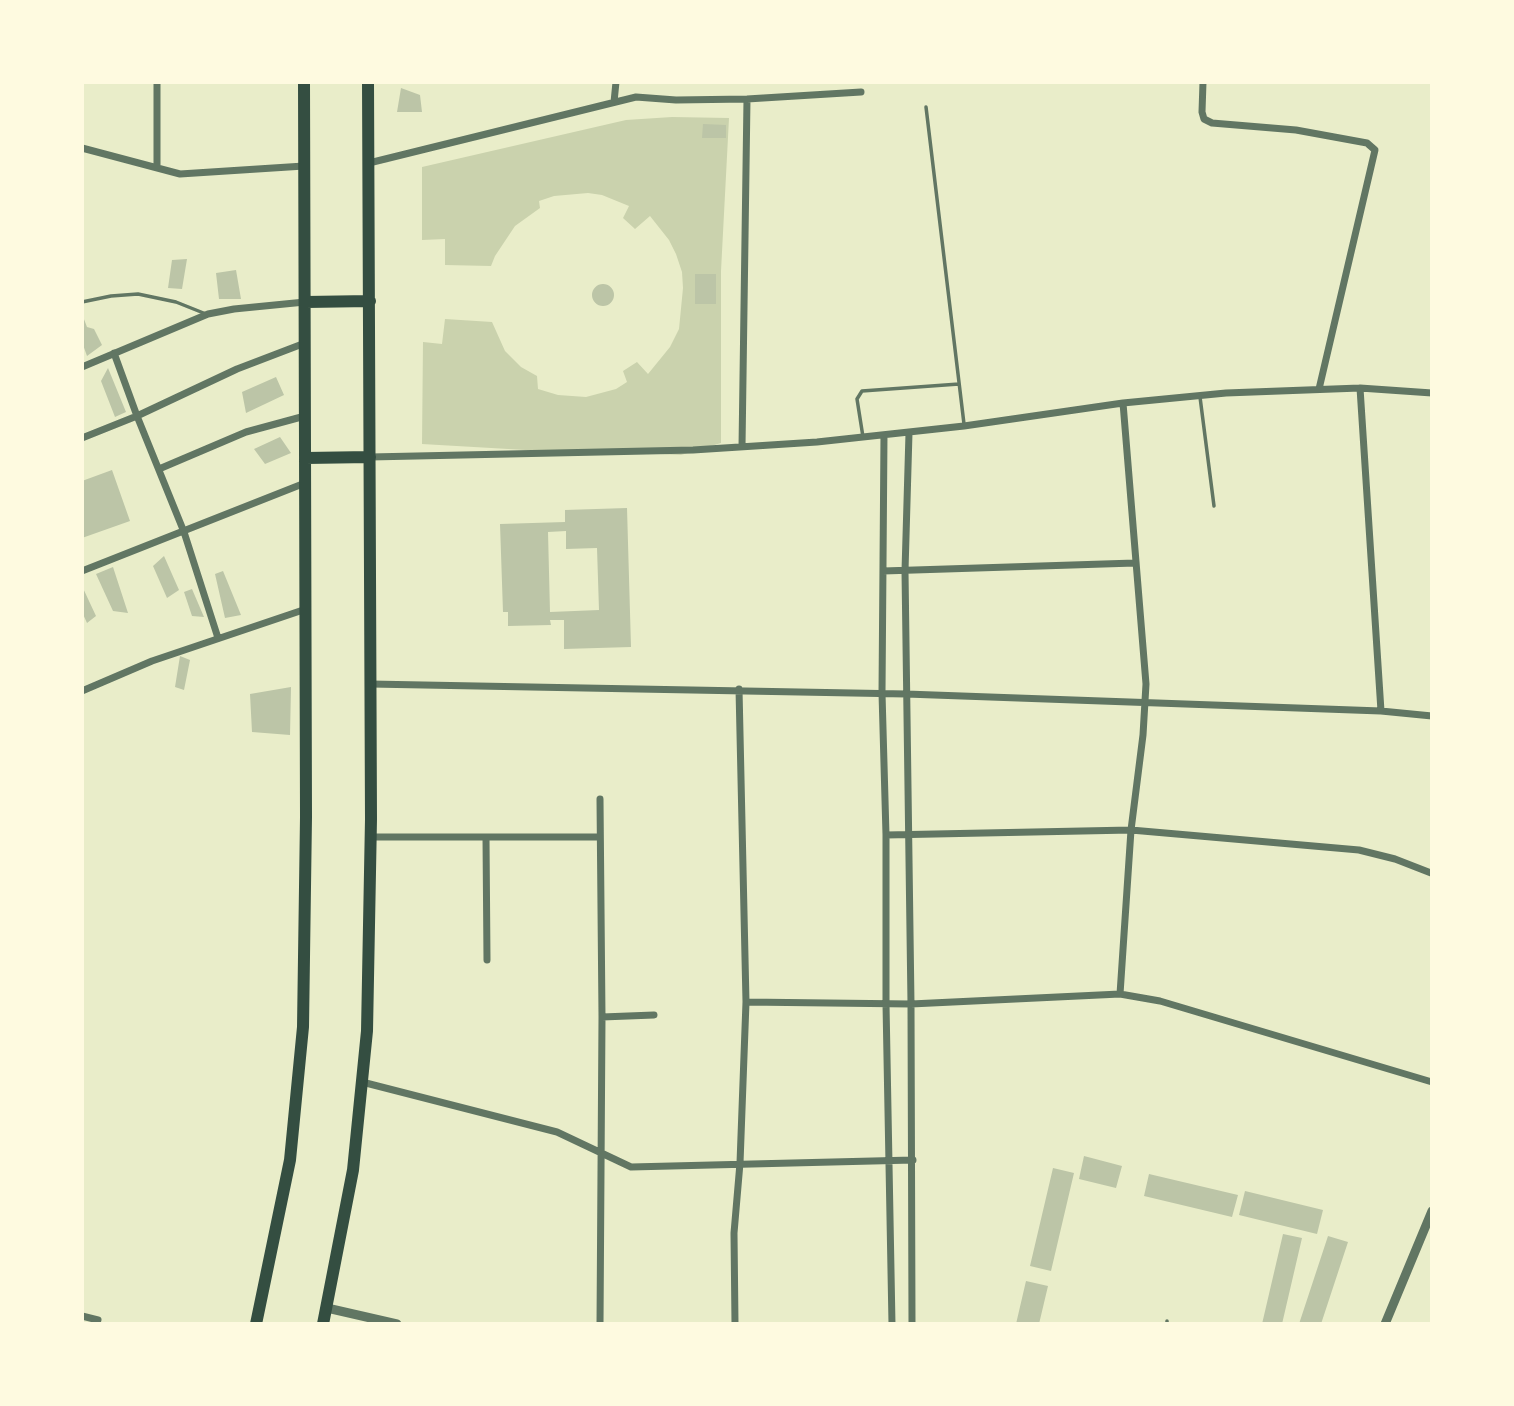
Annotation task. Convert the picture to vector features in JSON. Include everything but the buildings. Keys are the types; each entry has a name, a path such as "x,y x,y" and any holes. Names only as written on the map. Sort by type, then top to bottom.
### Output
{"highway":[{"path":"256,1324 290,1160 303,1027 306,609 304,82"},
{"path":"323,1324 353,1170 368,1031 368,82"},
{"path":"306,302 370,301"},
{"path":"306,458 370,457"}],"street":[{"path":"157,82 157,167"},
{"path":"614,102 616,82"},
{"path":"1203,82 1202,112 1204,119 1212,123 1296,130 1367,143 1375,150 1319,389"},
{"path":"369,163 636,97 676,100 747,99 861,93"},
{"path":"742,447 747,99"},
{"path":"82,148 180,174 304,166"},
{"path":"82,367 208,314 306,302"},
{"path":"82,438 137,416 237,369 306,343"},
{"path":"114,353 184,532 218,638"},
{"path":"1360,388 1381,711"},
{"path":"370,457 742,447 909,433 1200,394 1360,388 1432,393"},
{"path":"1120,994 1131,830 1145,702 1145,661 1123,403"},
{"path":"159,469 246,432 306,416"},
{"path":"909,433 905,570 913,1160 912,1324"},
{"path":"884,435 882,693 892,1324"},
{"path":"82,571 306,483"},
{"path":"883,571 1135,563"},
{"path":"82,691 152,661 306,609"},
{"path":"370,684 882,693 1381,711 1432,716"},
{"path":"735,1324 734,1233 740,1163 746,1002 739,689"},
{"path":"600,799 600,1324"},
{"path":"886,835 1131,830 1359,850 1395,859 1431,873"},
{"path":"370,837 598,837"},
{"path":"486,837 487,960"},
{"path":"746,1002 911,1004 1120,994 1160,1001 1432,1083"},
{"path":"602,1017 654,1015"},
{"path":"362,1082 557,1132 631,1167 913,1160"},
{"path":"1385,1324 1432,1211"},
{"path":"327,1308 397,1324"},
{"path":"82,1317 98,1320 96,1324"}],"lane":[{"path":"926,107 964,426"},
{"path":"82,302 138,294 176,302 208,314"},
{"path":"863,437 857,399 862,391 959,384"},
{"path":"1200,394 1214,506"}],"green space":[{"path":"672,117 729,118 721,271 721,443 681,455 612,455 422,444 423,342 442,344 445,319 492,322 505,351 521,367 537,376 538,389 558,395 586,397 616,389 627,382 623,371 637,362 648,374 670,347 679,329 683,288 682,272 676,254 669,240 650,216 635,229 623,218 629,206 602,195 588,193 554,196 539,201 540,208 515,226 491,266 445,265 445,239 422,240 422,167 626,120"}]}
